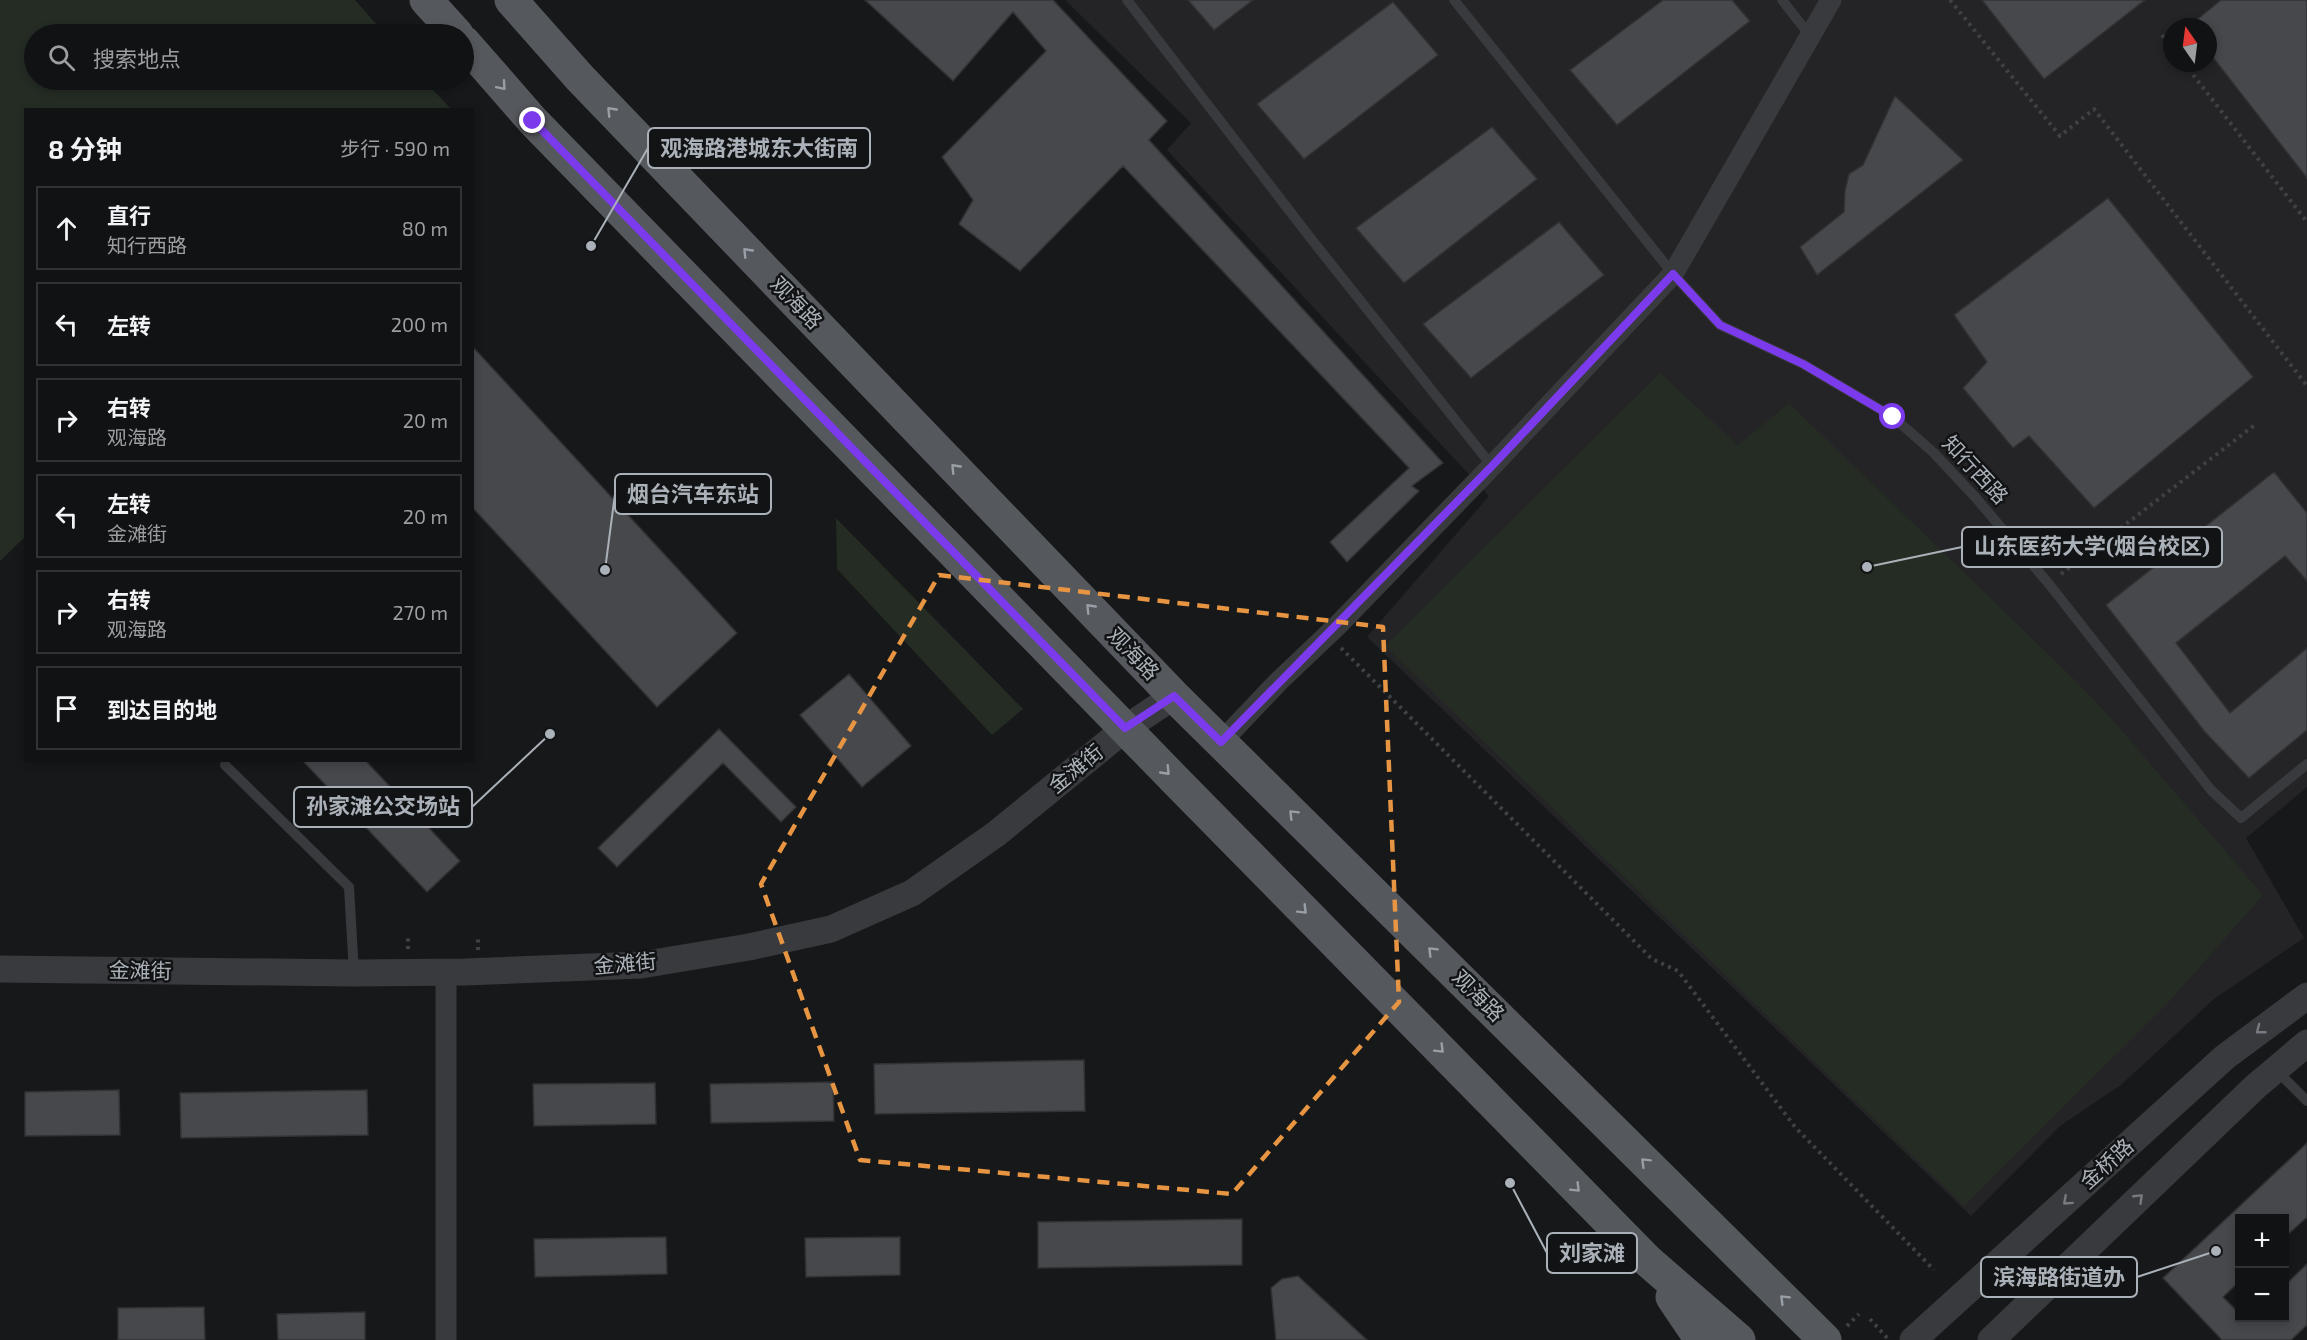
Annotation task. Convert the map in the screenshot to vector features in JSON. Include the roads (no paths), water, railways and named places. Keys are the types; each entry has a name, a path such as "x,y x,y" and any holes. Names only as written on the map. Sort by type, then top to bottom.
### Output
{"main road":[{"path":"426,0 448,24"},
{"name":"观海路","path":"511,0 588,87 1174,696 1825,1340"},
{"path":"474,53 533,121 1648,1261 1739,1340"},
{"path":"1648,1261 1701,1340"}],"street":[{"path":"1221,742 1492,466 1673,274 1831,0"},
{"name":"金滩街","path":"0,969 354,973 641,965 749,947 831,929 912,893 996,834 1125,728 1174,696"},
{"path":"446,1340 447,972"},
{"name":"金桥路","path":"1913,1340 2225,1057 2307,996"},
{"path":"1991,1340 2276,1069 2307,1043"}],"lane":[{"path":"1127,0 1312,240 1492,466"},
{"name":"知行西路","path":"1454,0 1673,274 1720,325 1803,364 1893,417 1934,453 1976,498 2049,584 2211,790 2241,818 2307,764"},
{"path":"1782,0 1811,37"},
{"path":"225,765 349,887 354,973"},
{"path":"2276,1069 2307,1101"}],"place":[{"name":"观海路港城东大街南","path":"591,246"},
{"name":"山东医药大学(烟台校区)","path":"1867,567"},
{"name":"烟台汽车东站","path":"605,570"},
{"name":"孙家滩公交场站","path":"550,734"},
{"name":"刘家滩","path":"1510,1183"},
{"name":"滨海路街道办","path":"2216,1251"}]}
